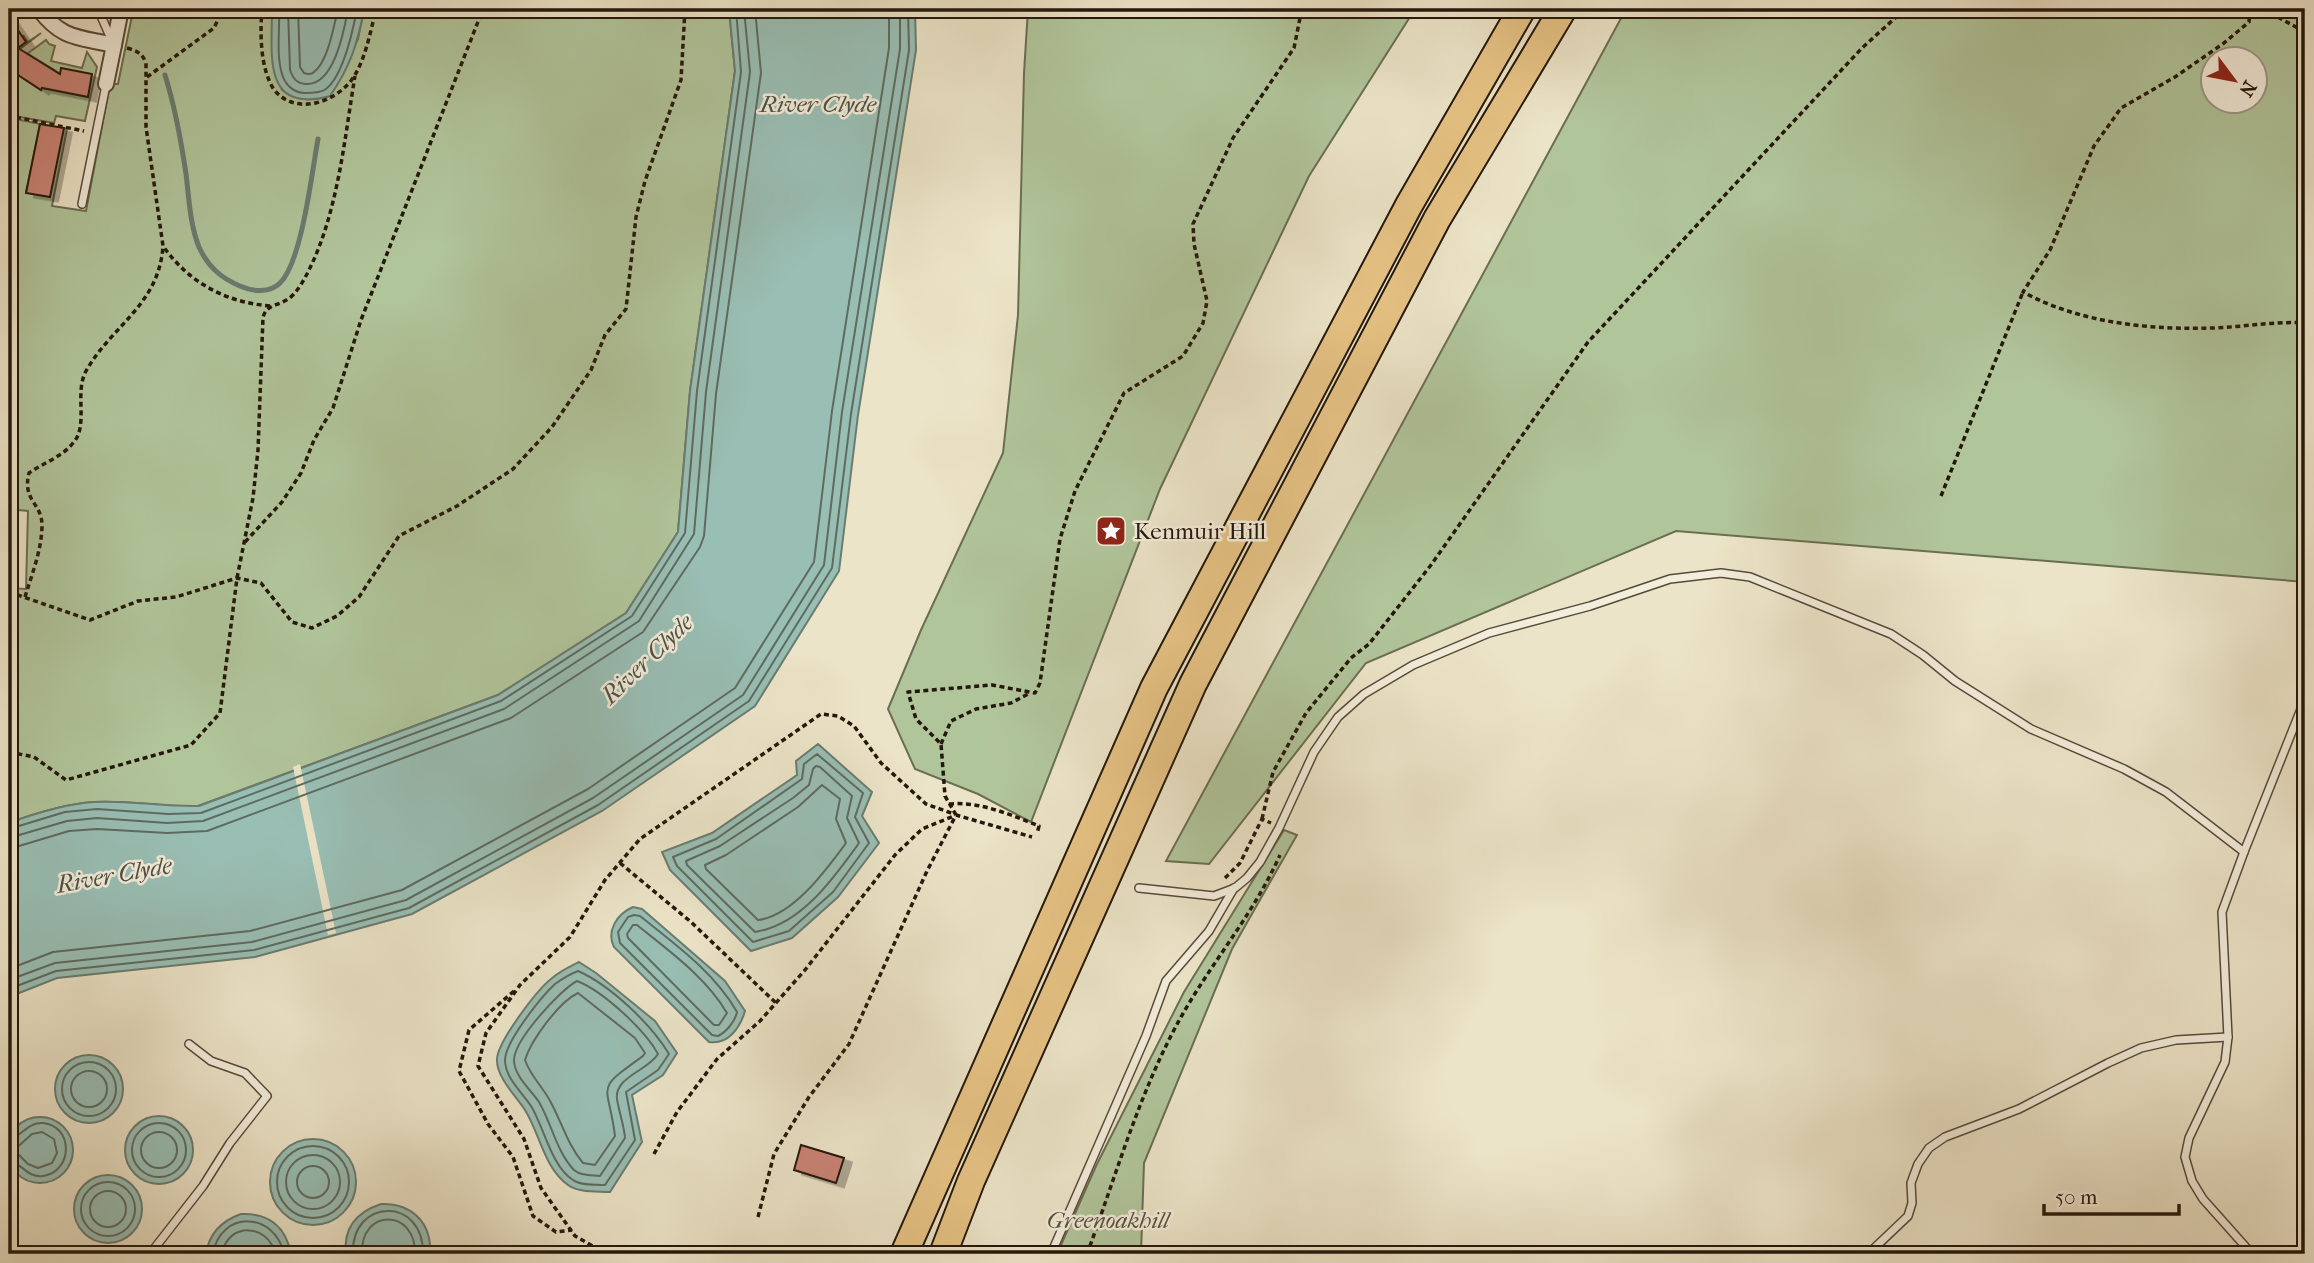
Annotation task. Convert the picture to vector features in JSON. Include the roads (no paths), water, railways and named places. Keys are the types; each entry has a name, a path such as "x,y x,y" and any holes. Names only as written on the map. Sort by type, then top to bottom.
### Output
{"highway":[{"path":"905,1254 1153,688 1409,205 1522,9"},
{"path":"943,1254 971,1181 1192,684 1437,219 1563,9"}],"street":[{"path":"40,9 52,26 64,34 120,46"},
{"path":"106,84 120,46 121,14"}],"lane":[{"path":"103,9 101,16 120,46"},
{"path":"82,204 106,84"},
{"path":"1139,888 1214,895 1234,888 1247,878 1260,862 1279,828 1314,752 1338,717 1364,694 1413,665 1489,634 1590,606 1670,579 1692,574 1721,573 1751,577 1891,634 1955,681 2031,729 2124,769 2166,792 2244,852"},
{"path":"2252,1254 2203,1199 2192,1181 2185,1157 2189,1138 2225,1062 2228,1037 2222,912 2305,699"},
{"path":"1051,1254 1146,1037 1166,981 1209,931 1234,888"},
{"path":"1868,1254 1908,1216 1912,1203 1911,1183 1918,1164 1929,1148 1945,1137 2019,1109 2141,1048 2186,1039 2228,1037"},
{"path":"150,1254 203,1186 230,1143 267,1096 245,1073 211,1061 189,1044"}],"water":[{"path":"272,9 364,9 352,54 330,96 308,99 292,97 282,89 272,62"},
{"name":"River Clyde","path":"729,9 915,9 916,50 858,415 839,571 755,706 602,811 412,914 255,957 57,978 9,997 9,823 50,810 94,802 199,806 498,695 626,613 678,532 690,391 735,71"},
{"path":"818,744 872,792 862,816 879,843 838,897 792,938 751,951 670,870 662,852 712,833 797,775 796,761"},
{"path":"633,907 642,909 725,981 745,1011 736,1029 727,1038 709,1042 614,947 611,935 614,924 622,914"},
{"path":"579,962 655,1021 677,1053 663,1075 632,1095 642,1142 610,1192 577,1189 560,1178 548,1160 525,1110 503,1079 497,1059 504,1040 528,1004 554,976"},
{"path":"89,1055 102,1058 113,1065 120,1076 123,1089 120,1102 113,1113 102,1120 89,1123 76,1120 65,1113 58,1102 55,1089 58,1076 65,1065 76,1058"},
{"path":"159,1116 172,1119 183,1126 190,1137 193,1150 190,1163 183,1174 172,1181 159,1184 146,1181 135,1174 128,1163 125,1150 128,1137 135,1126 146,1119"},
{"path":"33,1117 47,1117 59,1122 68,1131 73,1150 71,1163 64,1174 47,1183 33,1183 21,1178 12,1169 7,1157 7,1143 12,1131 21,1122"},
{"path":"313,1139 329,1143 343,1152 352,1166 356,1182 352,1198 343,1212 329,1221 313,1225 297,1221 283,1212 274,1198 270,1182 274,1166 283,1152 297,1143"},
{"path":"108,1175 121,1178 132,1185 139,1196 142,1209 139,1222 132,1233 121,1240 108,1243 95,1240 84,1233 77,1222 74,1209 77,1196 84,1185 95,1178"},
{"path":"381,1204 402,1207 418,1217 428,1233 430,1254 346,1254 347,1236 353,1222 372,1207"},
{"path":"241,1214 260,1216 275,1224 285,1236 291,1254 206,1254 217,1229"}],"waterway":[{"path":"165,75 180,136 196,239 211,266 240,286 256,290 271,289 280,283 288,272 300,237 318,139"}],"place":[{"name":"Kenmuir Hill","path":"1111,531"}],"park label":[{"name":"Greenoakhill","path":"1108,1220"}]}
